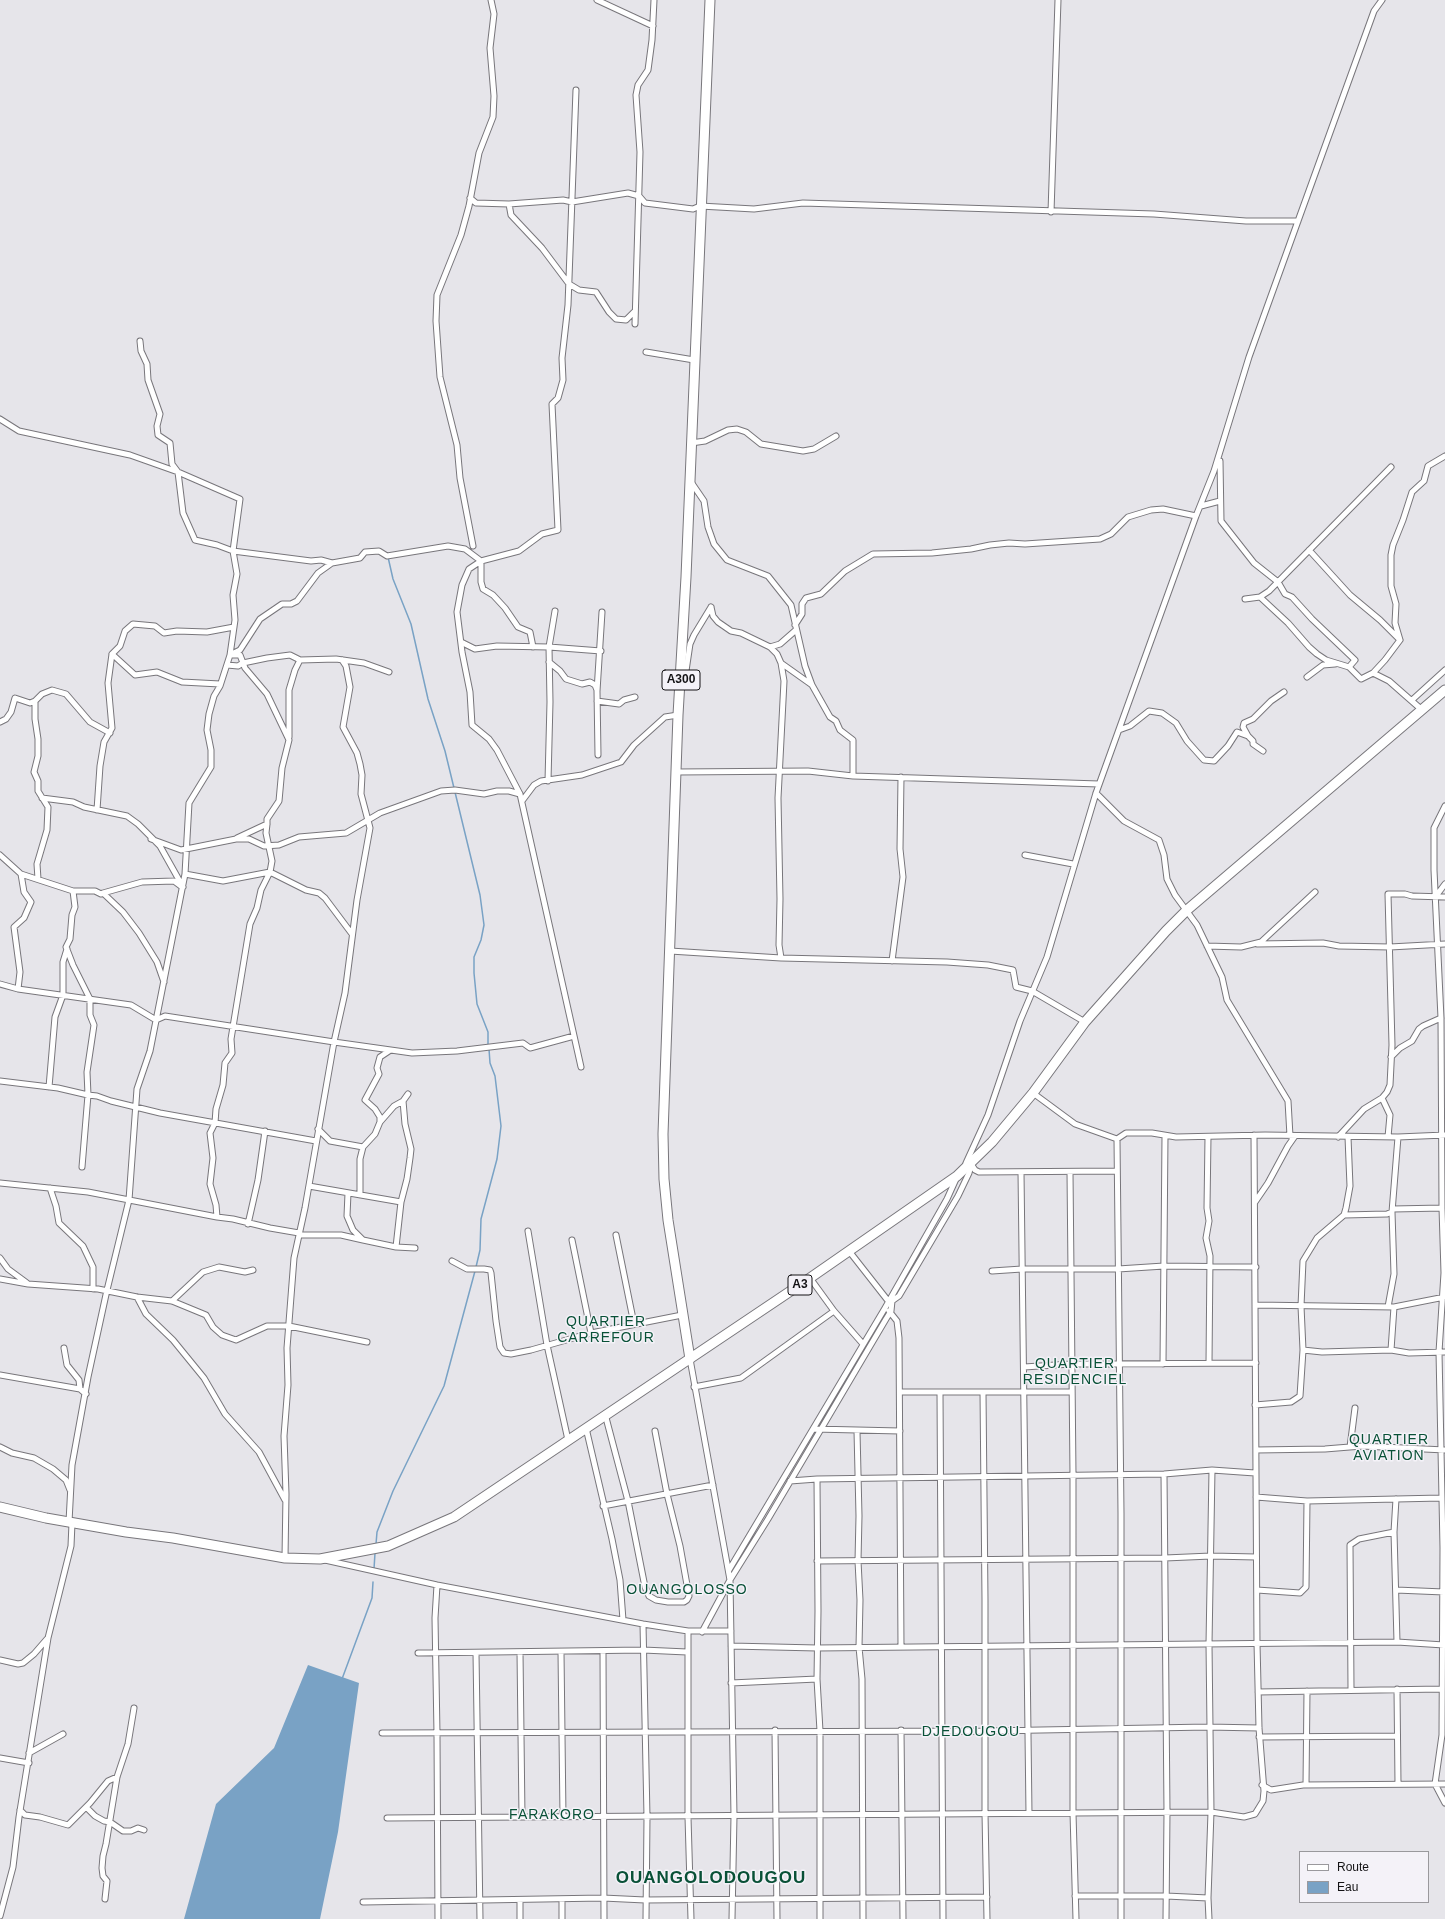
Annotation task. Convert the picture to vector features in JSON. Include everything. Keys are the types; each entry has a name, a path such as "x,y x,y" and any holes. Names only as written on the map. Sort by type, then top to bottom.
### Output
{"highway":[{"name":"A300","path":"690,1359 668,1220 663,1158 665,1035 670,951 678,715 690,479 700,206 710,0"},
{"name":"A3","path":"0,1507 71,1522 285,1558 320,1559 388,1546 442,1523 484,1497 605,1414 849,1252 960,1174 992,1142 1033,1093 1085,1022 1166,931 1187,910 1445,690"}],"street":[{"path":"472,546 460,478 457,445 440,377 436,321 437,295 461,234 479,153 493,117 494,96 490,48 494,14 491,0"},
{"path":"597,0 653,26"},
{"path":"635,324 640,152 636,95 638,85 648,70 653,26 654,0"},
{"path":"1050,212 1058,0"},
{"path":"729,1570 889,1302 947,1199 988,1115 1020,1022 1052,941 1073,864 1099,784 1196,516 1220,456 1249,358 1374,11 1382,0"},
{"path":"576,90 569,284 562,358 563,380 558,398 552,404 558,530 542,534 519,551 481,561 469,569 462,586 457,612 470,692 472,725 489,739 497,750 520,794 581,1067"},
{"path":"470,198 476,203 510,204 563,200 572,202 628,193 639,196 644,203 693,209 700,206 754,209 803,203 1050,212 1154,214 1246,221 1298,221"},
{"path":"510,204 511,215 542,248 569,284 580,290 596,292 616,319 626,320 635,310"},
{"path":"140,341 141,351 147,364 148,380 160,414 156,426 158,435 170,443 172,464 178,472 183,513 195,540 233,551 311,561 321,560 332,563 360,558 365,552 379,551 388,556 448,546 465,550 481,561"},
{"path":"646,352 694,360"},
{"path":"0,419 19,431 130,455 178,472 240,499 233,551 237,574 233,595 234,627 230,655 220,684 214,696 207,730 211,750 211,766 189,803 183,887 150,1051 136,1089 129,1200 106,1290 72,1465 71,1546 48,1638 29,1753 29,1763 20,1810 13,1868 0,1916"},
{"path":"691,443 705,441 728,430 737,429 746,432 761,444 803,451 814,449 836,436"},
{"path":"1220,456 1220,517 1223,525 1254,563 1278,582 1285,594 1292,597 1355,660 1349,667"},
{"path":"1400,640 1395,623 1396,604 1391,586 1391,550 1412,492 1424,481 1428,466 1445,456"},
{"path":"1245,599 1260,597 1269,591 1391,467"},
{"path":"690,479 704,501 708,527 714,544 727,560 768,576 790,605 805,666 812,685 830,717 836,721 840,730 854,740 853,776"},
{"path":"1201,506 1220,501"},
{"path":"770,647 780,644 796,628 802,614 802,604 806,598 821,594 845,571 873,554 932,553 971,550 1003,543 1100,539 1111,534 1128,517 1152,510 1163,509 1196,516"},
{"path":"1310,550 1350,595 1380,620 1400,640"},
{"path":"481,561 481,582 483,589 493,595 505,608 518,627 530,632 533,647"},
{"path":"230,655 240,650 260,619 282,604 291,604 297,601 318,573 332,563"},
{"path":"1260,597 1288,623 1317,654 1326,660 1349,667 1361,680 1373,673 1400,640"},
{"path":"681,678 686,671 690,644 711,607 713,616 731,631 741,633 770,647 781,663 812,685"},
{"path":"548,781 550,702 549,647 555,611"},
{"path":"598,755 597,691 601,651 602,612"},
{"path":"97,810 100,766 104,742 112,728 108,683 112,654 120,646 125,631 133,624 155,626 164,633 177,631 207,632 234,627"},
{"path":"461,642 475,649 497,646 549,647 601,651"},
{"path":"112,654 135,675 157,672 182,682 220,684"},
{"path":"230,655 240,655 245,668 267,694 289,740"},
{"path":"227,665 238,666 243,663 290,655 300,660 342,660 364,663 389,672"},
{"path":"217,1217 216,1205 210,1184 213,1158 210,1133 215,1123 216,1109 223,1085 224,1063 232,1053 231,1039 250,924 257,908 261,890 270,872 272,861 266,833 267,819 279,801 282,768 289,740 290,690 295,670 300,660"},
{"path":"285,1558 284,1500 286,1494 284,1436 294,1258 334,1042 345,993 352,934 369,838 368,818 361,794 362,775 360,764 357,753 343,727 350,687 346,666 342,660"},
{"path":"549,662 560,671 566,679 582,684 590,682 595,685 597,691"},
{"path":"781,663 784,681 779,771 779,945 781,958"},
{"path":"1307,677 1323,665 1342,664"},
{"path":"1412,700 1445,670"},
{"path":"1373,673 1389,681 1422,710"},
{"path":"0,722 6,719 11,712 15,698 30,703 35,701 42,694 52,690 66,694 90,722 110,733"},
{"path":"1263,751 1253,744 1253,741 1243,727 1244,723 1253,719 1271,701 1284,692"},
{"path":"597,701 619,704 624,700 635,697"},
{"path":"35,701 38,756 34,772 38,780 38,791 48,807 47,830 37,864 38,879"},
{"path":"1119,730 1130,726 1149,711 1162,713 1176,724 1187,741 1204,760 1214,761 1228,746 1237,732 1248,736"},
{"path":"522,801 534,785 541,781 582,775 599,768 618,763 634,744 665,717 678,715"},
{"path":"677,772 808,771 853,776 1099,784"},
{"path":"892,961 903,877 900,849 901,777"},
{"path":"151,839 181,850 236,839 249,839 264,846 279,845 299,837 346,833 358,828 368,818 441,791 455,790 484,794 497,791 509,791 520,794"},
{"path":"1096,793 1124,822 1159,840 1164,855 1167,879 1174,895 1197,924 1222,977 1227,1000 1288,1101 1292,1136 1268,1183 1255,1202"},
{"path":"42,798 73,802 84,807 127,816 138,824 151,839 160,846 167,856 183,887"},
{"path":"1445,806 1434,828 1434,870 1443,1036 1444,1135 1444,1198 1442,1208 1444,1273 1442,1352 1443,1484 1441,1498 1444,1548 1444,1645 1441,1689 1443,1735 1435,1784 1445,1803"},
{"path":"236,839 267,824"},
{"path":"0,855 21,874 73,890 95,891 103,894 123,912 139,933 157,962 164,983"},
{"path":"1025,855 1073,864"},
{"path":"185,874 223,881 270,872 306,890 319,893 325,898 352,934"},
{"path":"18,989 20,972 14,928 24,918 31,902 24,892 21,874"},
{"path":"103,894 142,882 174,881 183,887"},
{"path":"1436,896 1445,884"},
{"path":"49,1087 55,1017 63,995 63,962 70,939 72,915 75,907 73,890"},
{"path":"1257,944 1264,940 1315,892"},
{"path":"1338,1137 1364,1109 1382,1098 1390,1085 1390,947 1388,894 1445,897"},
{"path":"1207,946 1241,947 1257,944 1323,942 1338,946 1390,947 1445,944"},
{"path":"67,948 73,966 90,999 90,1014 94,1025 87,1072 88,1095 82,1167"},
{"path":"670,951 781,958 968,964 1013,970 1016,987 1032,991 1085,1022"},
{"path":"0,984 18,989 131,1005 156,1020"},
{"path":"156,1020 165,1016 389,1051 412,1053 438,1052 522,1043 530,1048 574,1036"},
{"path":"1391,1058 1400,1048 1412,1040 1419,1029 1441,1018"},
{"path":"380,1122 380,1117 375,1109 365,1100 380,1074 377,1068 380,1057 389,1051"},
{"path":"0,1081 49,1087 97,1096 135,1107 316,1141"},
{"path":"1033,1093 1075,1124 1117,1139"},
{"path":"360,1194 360,1159 363,1147 375,1134 380,1122 394,1106 403,1101 408,1094"},
{"path":"1382,1098 1390,1115 1388,1137"},
{"path":"396,1247 401,1202 407,1179 411,1149 405,1124 403,1101"},
{"path":"318,1129 330,1141 363,1147"},
{"path":"248,1224 258,1180 265,1131"},
{"path":"1117,1139 1126,1133 1152,1133 1165,1136 1208,1137 1254,1135 1398,1137 1444,1135"},
{"path":"387,1818 602,1816 688,1817 942,1813 1167,1812 1211,1812 1244,1817 1255,1814 1263,1800 1259,1737 1257,1643 1255,1473 1256,1267 1254,1135"},
{"path":"1163,1364 1165,1136"},
{"path":"1208,1137 1207,1203 1209,1221 1206,1238 1210,1266 1209,1363"},
{"path":"1255,1405 1291,1402 1300,1396 1303,1261 1317,1238 1344,1215 1348,1204 1350,1186 1348,1137"},
{"path":"1388,1307 1394,1274 1393,1211 1398,1137"},
{"path":"1117,1139 1122,1728 1120,1813 1121,1919"},
{"path":"971,1164 975,1170 979,1172 1117,1171"},
{"path":"702,1632 730,1580 822,1430 891,1311 892,1301 899,1296 958,1196 969,1173 971,1164"},
{"path":"1021,1172 1025,1392 1029,1813"},
{"path":"1070,1172 1073,1475 1073,1813 1076,1919"},
{"path":"0,1183 78,1191 233,1219 248,1224 299,1234 341,1235 396,1247 415,1248"},
{"path":"308,1186 401,1202"},
{"path":"50,1188 60,1223 83,1246 93,1266 93,1289"},
{"path":"348,1193 347,1216 353,1230 363,1240"},
{"path":"1344,1215 1386,1214 1393,1211 1442,1208"},
{"path":"528,1231 547,1345 568,1440"},
{"path":"616,1235 634,1324"},
{"path":"572,1240 591,1333"},
{"path":"849,1252 889,1302"},
{"path":"0,1258 8,1269 28,1284"},
{"path":"452,1261 467,1269 490,1270 500,1347 504,1352 511,1354 591,1333 682,1315"},
{"path":"992,1271 1022,1269 1118,1269 1164,1266 1256,1267"},
{"path":"172,1301 203,1272 219,1267 245,1272 253,1270"},
{"path":"810,1278 834,1311 863,1344"},
{"path":"0,1279 28,1284 106,1290 137,1297 172,1301 206,1315 213,1327 222,1335 236,1340 267,1326 289,1326 368,1342"},
{"path":"137,1297 146,1314 173,1340 204,1378 225,1414 259,1452 284,1500"},
{"path":"1255,1305 1394,1308 1444,1297"},
{"path":"885,1308 891,1311 895,1316 899,1327 900,1647"},
{"path":"1391,1350 1394,1308"},
{"path":"694,1387 741,1378 834,1311"},
{"path":"64,1348 67,1365 79,1380 80,1389"},
{"path":"1302,1350 1322,1352 1391,1350 1410,1353 1442,1352"},
{"path":"690,1359 730,1580 734,1816 732,1919"},
{"path":"1024,1367 1071,1364 1256,1363"},
{"path":"0,1375 80,1389 86,1394"},
{"path":"900,1392 1071,1392"},
{"path":"940,1392 943,1919"},
{"path":"983,1392 985,1560 984,1731 988,1919"},
{"path":"1350,1447 1355,1408"},
{"path":"605,1414 628,1501 649,1596 656,1600 684,1602 689,1596 655,1432"},
{"path":"586,1428 603,1506 612,1539 620,1580 624,1620"},
{"path":"814,1429 900,1431"},
{"path":"857,1431 859,1516 858,1561 860,1600 859,1647 862,1679 861,1731 863,1919"},
{"path":"1256,1450 1399,1446 1443,1450"},
{"path":"0,1448 12,1453 34,1458 53,1469 66,1480 71,1493"},
{"path":"790,1481 817,1478 858,1479 900,1477 1164,1474 1212,1470 1255,1473"},
{"path":"1209,1919 1208,1898 1211,1812 1208,1727 1212,1470"},
{"path":"1164,1474 1166,1644 1165,1728 1167,1812 1166,1919"},
{"path":"817,1478 817,1679 820,1731 821,1815 820,1919"},
{"path":"603,1506 712,1485"},
{"path":"1256,1497 1307,1501 1441,1498"},
{"path":"1396,1500 1394,1532 1397,1642"},
{"path":"1257,1590 1300,1593 1306,1587 1307,1501"},
{"path":"1352,1690 1350,1545 1359,1539 1394,1532"},
{"path":"817,1561 1027,1560 1211,1556 1256,1557"},
{"path":"320,1559 437,1585 643,1624 688,1631 731,1631"},
{"path":"437,1585 435,1652 438,1919"},
{"path":"1396,1590 1444,1592"},
{"path":"643,1624 647,1817 646,1919"},
{"path":"688,1631 688,1817 691,1898 690,1919"},
{"path":"0,1660 18,1664 23,1663 34,1654 48,1638"},
{"path":"731,1646 817,1648 1352,1642 1397,1642 1444,1645"},
{"path":"418,1653 643,1650 687,1652"},
{"path":"603,1651 602,1816 604,1919"},
{"path":"520,1652 522,1817"},
{"path":"561,1652 563,1817"},
{"path":"476,1653 480,1919"},
{"path":"731,1683 817,1679"},
{"path":"1396,1689 1398,1784"},
{"path":"1258,1692 1441,1689"},
{"path":"1306,1785 1307,1691"},
{"path":"105,1899 107,1881 102,1868 103,1856 117,1777 128,1744 134,1708"},
{"path":"382,1733 437,1734 775,1730 984,1731 1208,1727 1259,1728"},
{"path":"775,1730 777,1919"},
{"path":"901,1730 903,1919"},
{"path":"29,1753 62,1734"},
{"path":"1259,1737 1307,1738 1396,1736"},
{"path":"0,1758 29,1763"},
{"path":"20,1810 25,1815 40,1817 68,1826 105,1784 117,1777"},
{"path":"1262,1785 1270,1790 1306,1785 1445,1784"},
{"path":"86,1807 104,1821 110,1822 123,1831 131,1831 138,1828 144,1830"},
{"path":"1075,1896 1166,1896 1208,1898"},
{"path":"363,1902 603,1898 645,1900 691,1898 820,1899 863,1897 943,1899 987,1897"},
{"path":"562,1899 562,1919"},
{"path":"520,1900 520,1919"}],"water":[{"path":"308,1665 359,1683 338,1832 320,1919 184,1919 216,1804 274,1748"}],"waterway":[{"path":"388,557 393,579 411,624 428,699 445,751 480,895 484,925 481,940 474,957 474,973 477,1004 488,1032 488,1046"},
{"path":"476,1267 480,1250 481,1219 497,1159 501,1126 495,1076 490,1063 489,1049"},
{"path":"376,1544 377,1532 393,1491 444,1386 475,1271"},
{"path":"374,1569 375,1553"},
{"path":"342,1679 372,1598 373,1582"}],"district":[{"name":"QUARTIER CARREFOUR","path":"606,1330"},
{"name":"QUARTIER RESIDENCIEL","path":"1075,1372"},
{"name":"QUARTIER AVIATION","path":"1389,1448"},
{"name":"OUANGOLOSSO","path":"687,1590"},
{"name":"DJEDOUGOU","path":"971,1732"},
{"name":"FARAKORO","path":"552,1815"},
{"name":"OUANGOLODOUGOU","path":"711,1878"}]}
